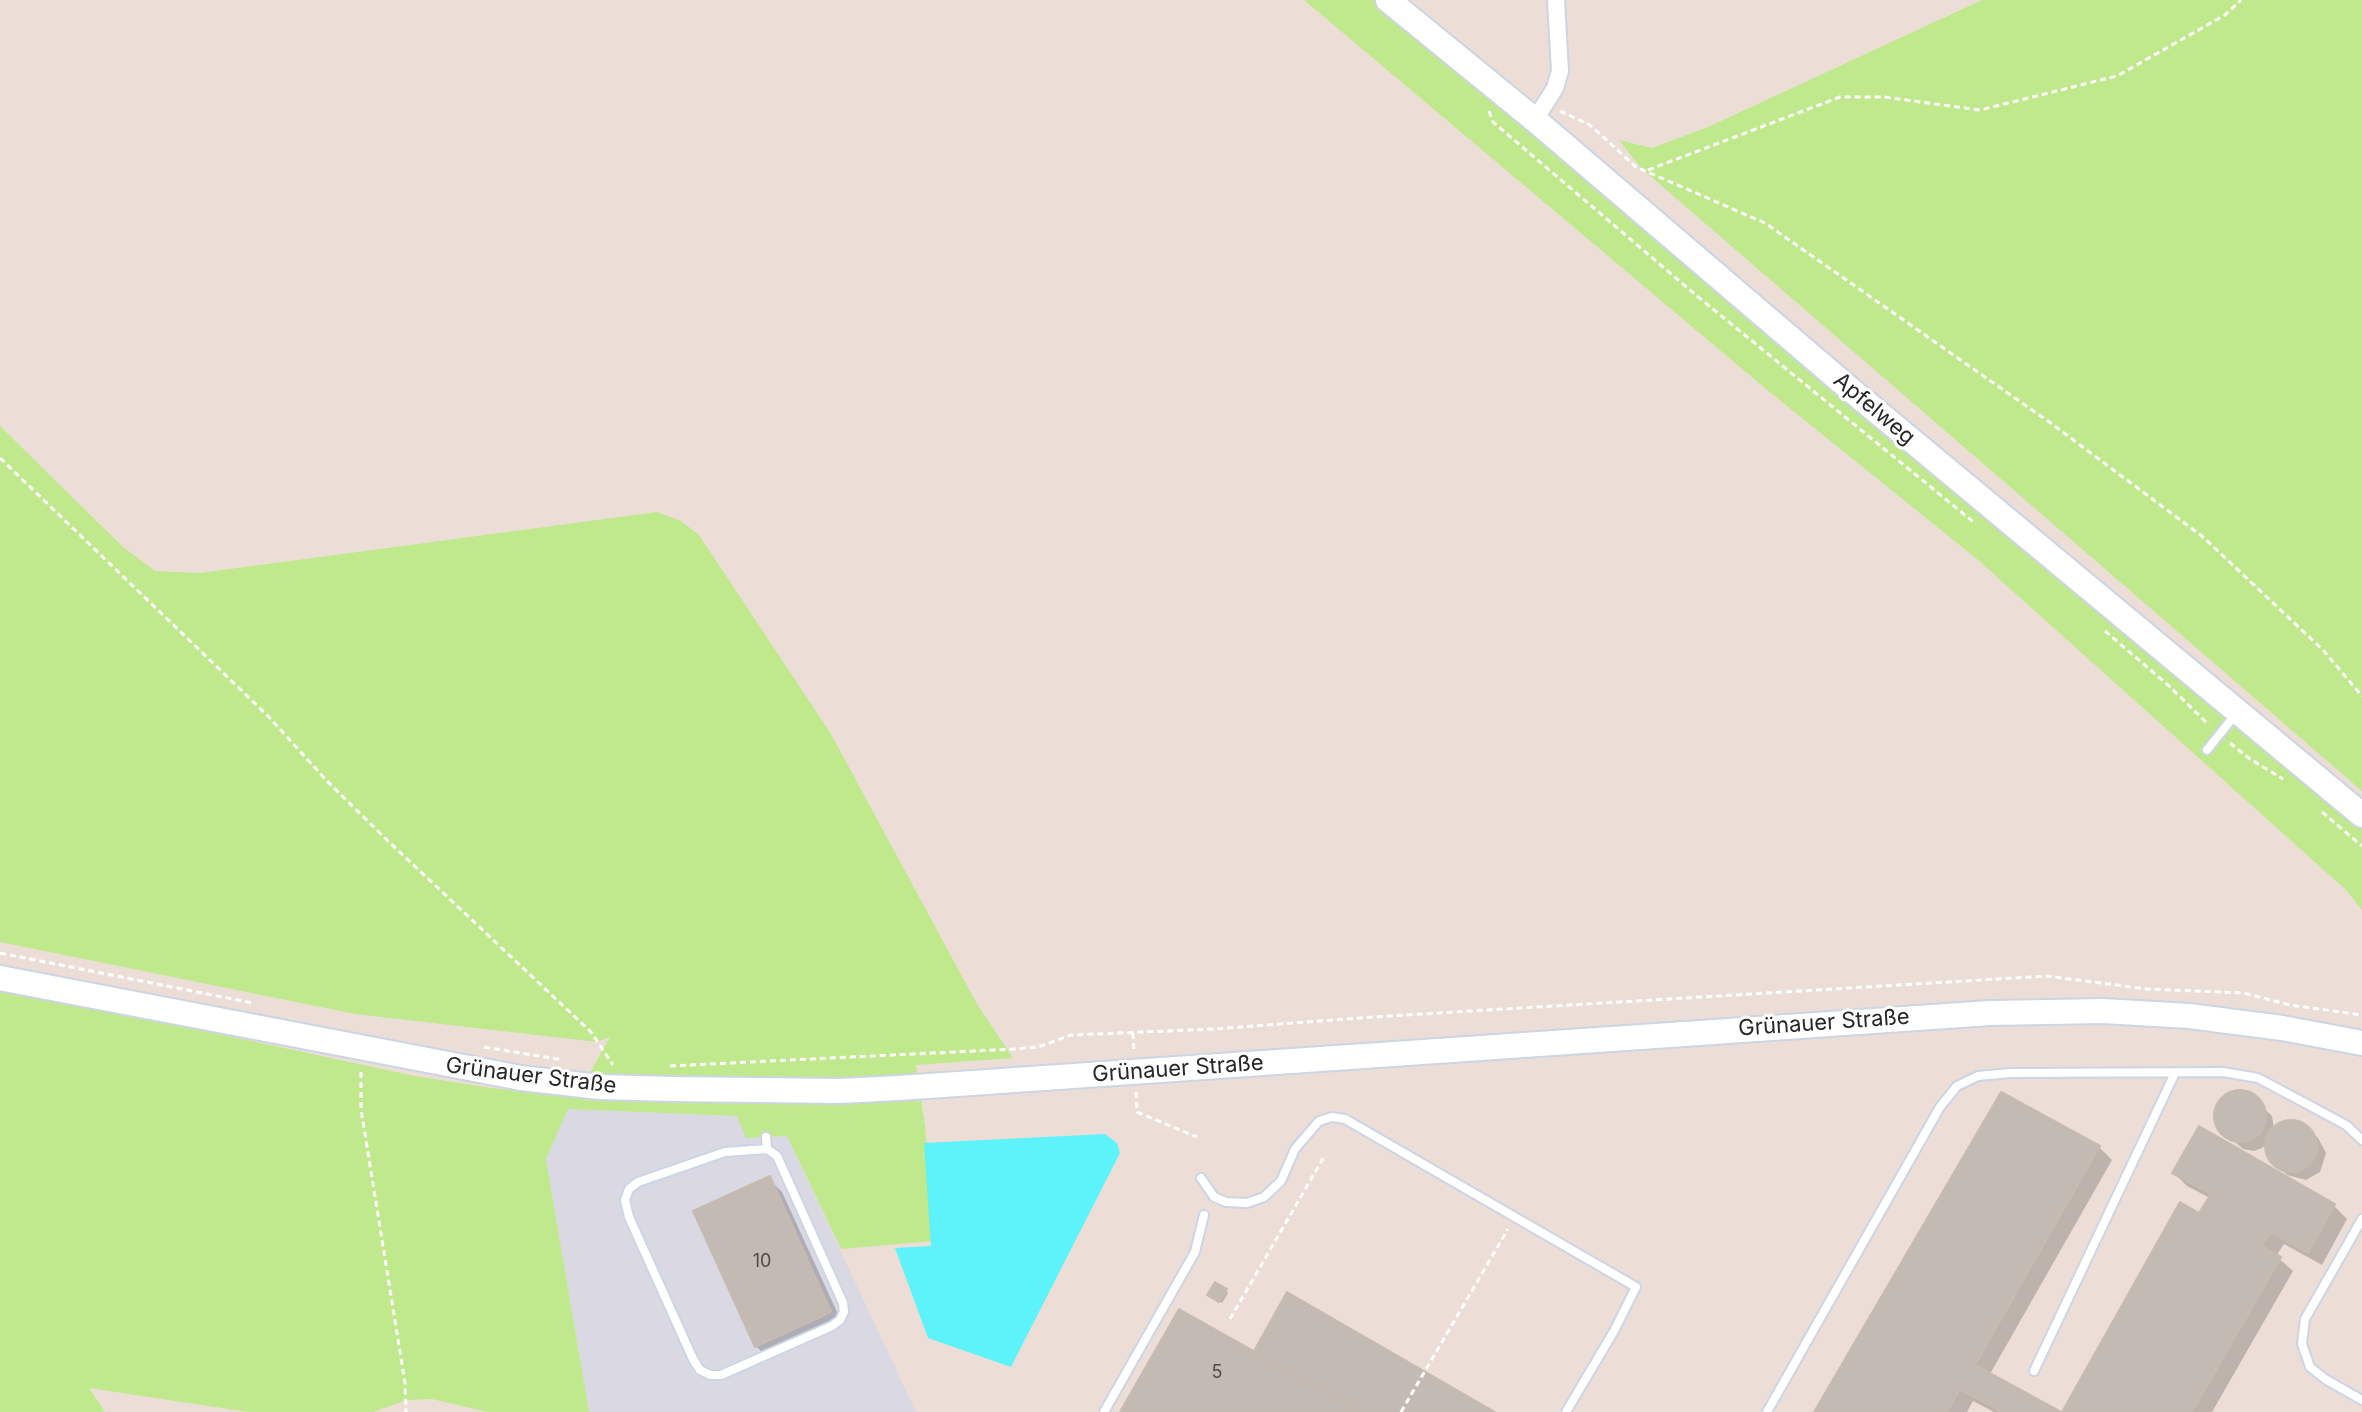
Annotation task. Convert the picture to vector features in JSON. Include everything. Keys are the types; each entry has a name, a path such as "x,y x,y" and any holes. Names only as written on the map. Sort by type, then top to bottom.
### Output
{"main road":[{"name":"Apfelweg","path":"1388,0 2362,815"},
{"name":"Grünauer Straße","path":"0,978 521,1078 614,1077 840,1091 2035,1011 2189,1016 2282,1028 2362,1043"}],"street":[{"path":"1535,120 1555,88 1560,71 1556,0"}],"lane":[{"path":"2207,750 2238,712"},
{"path":"1767,1412 1940,1107 1957,1086 1978,1076 2010,1073 2223,1072 2258,1078 2346,1125 2362,1140"},
{"path":"2034,1371 2175,1073"},
{"path":"1201,1178 1214,1197 1226,1202 1247,1203 1264,1197 1281,1181 1295,1149 1319,1121 1332,1117 1345,1119 1636,1287 1566,1412"},
{"path":"766,1137 767,1149"},
{"path":"767,1149 777,1156 843,1303 844,1312 832,1326 721,1375 710,1375 700,1370 693,1359 629,1217 625,1200 629,1189 638,1182 725,1152 767,1149"},
{"path":"1104,1412 1195,1252 1204,1215"},
{"path":"2362,1219 2305,1319 2302,1344 2310,1367 2362,1400"}],"path":[{"path":"1648,170 1840,97 1884,97 1980,110 2117,76 2225,15 2241,0"},
{"path":"1590,125 1636,167 1765,223 2052,424 2203,537 2323,650 2362,696"},
{"path":"0,458 268,716 368,821 591,1032 614,1077"},
{"path":"0,953 253,1003"},
{"path":"661,1067 1014,1049 1038,1047 1071,1035 2047,976 2147,989 2244,993 2290,1005 2362,1015"},
{"path":"1133,1033 1137,1112 1197,1137"},
{"path":"473,1046 568,1061"},
{"path":"361,1072 361,1109 405,1383 406,1412"},
{"path":"1230,1319 1325,1155"},
{"path":"1401,1412 1514,1217"}],"shaded area":[{"path":"568,1109 737,1116 787,1136 916,1412 589,1412 546,1159"}],"green space":[{"path":"1304,0 1374,0 1531,127 2362,827 2362,910 2346,890 1978,560 1766,389"},
{"path":"1982,0 2362,0 2362,791 1641,168 1619,140 1652,148 1708,127"},
{"path":"0,426 123,547 155,571 200,573 657,512 681,521 699,535 831,734 977,1004 1013,1058 916,1065 925,1126 934,1241 841,1249 787,1136 746,1138 737,1116 568,1109 546,1159 589,1412 487,1412 432,1399 407,1400 373,1412 248,1412 89,1388 105,1412 0,1412 0,992 74,1003 415,1076 498,1089 578,1094 610,1037 597,1042 355,1014 0,942"}],"water":[{"path":"1105,1134 1117,1143 1120,1153 1011,1367 928,1338 895,1248 931,1246 924,1143"}],"building":[{"path":"2240,1090 2258,1098 2266,1116 2258,1134 2240,1142 2222,1134 2214,1116 2222,1098"},
{"path":"2001,1092 2100,1146 1975,1365 2061,1412 2001,1412 1960,1389 1947,1412 1814,1412"},
{"path":"2291,1120 2309,1128 2317,1146 2309,1164 2291,1172 2273,1164 2265,1146 2273,1128"},
{"path":"2199,1126 2335,1204 2308,1253 2271,1232 2261,1246 2281,1257 2192,1412 2062,1412 2180,1202 2199,1213 2211,1194 2172,1173"},
{"path":"770,1176 831,1312 755,1347 693,1211"},
{"path":"1215,1282 1227,1289 1219,1302 1207,1295"},
{"path":"1287,1292 1495,1412 1361,1412 1254,1351"},
{"path":"1179,1309 1332,1395 1361,1412 1120,1412"}]}
